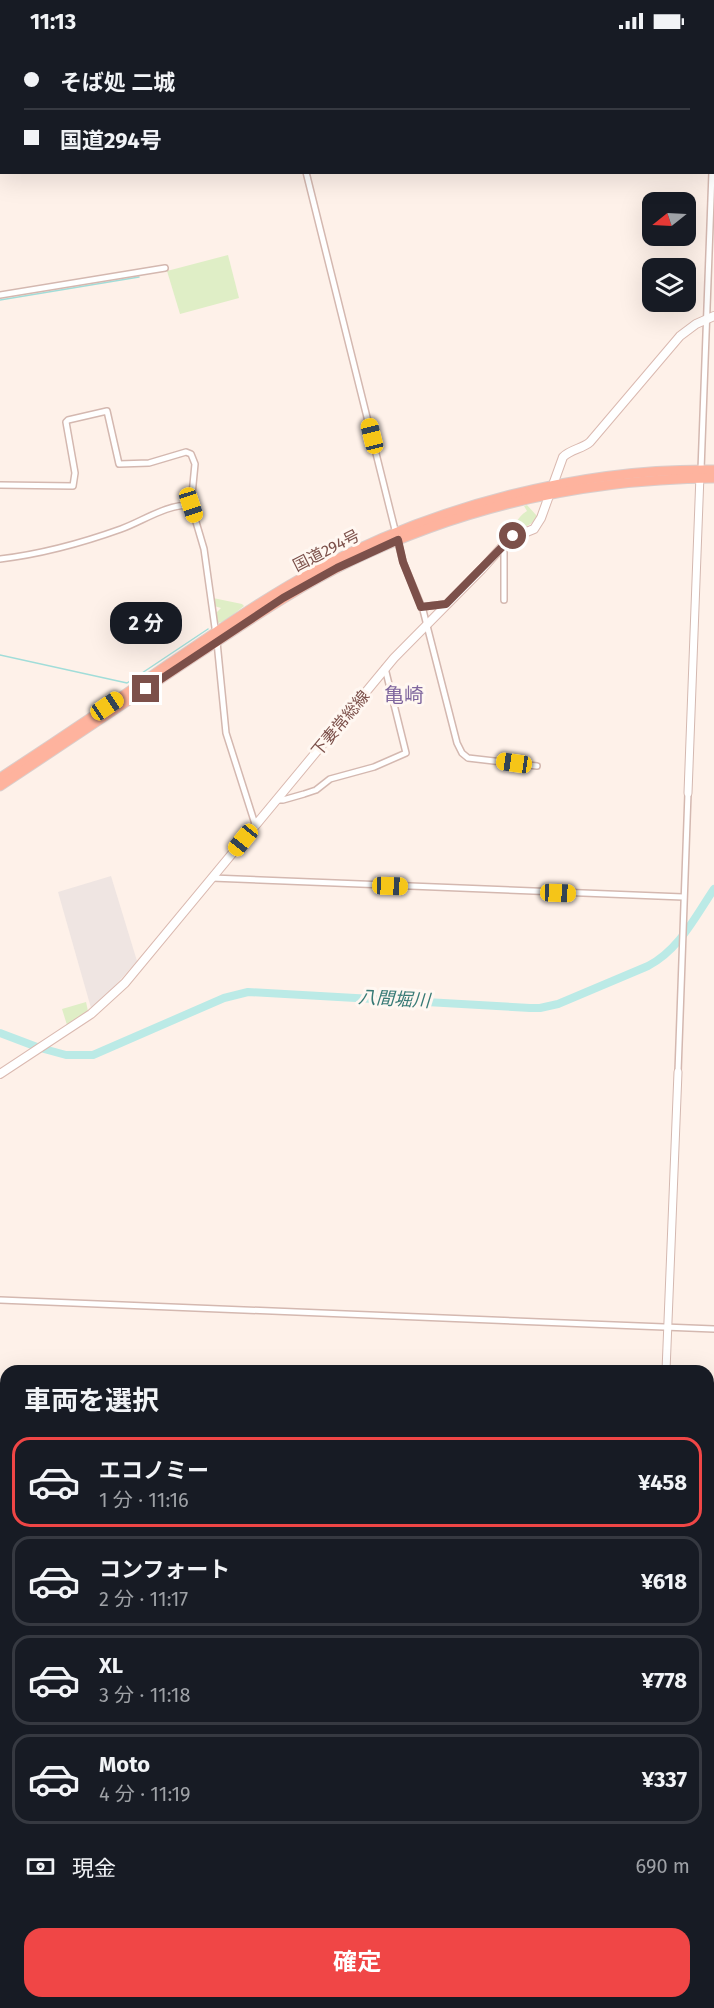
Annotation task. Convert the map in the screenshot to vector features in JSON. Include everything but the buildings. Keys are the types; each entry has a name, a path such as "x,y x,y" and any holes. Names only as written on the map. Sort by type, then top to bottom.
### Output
{"highway":[{"name":"国道294号","path":"0,778 216,637 305,585 397,536 550,490 701,474 714,470"},
{"name":"国道294号","path":"701,474 714,478"},
{"name":"国道294号","path":"0,786 216,637"}],"main road":[{"name":"下妻常総線","path":"0,1074 106,1002 138,969 385,668 426,624 482,570 502,546 513,536 527,532 536,526 558,467 566,454 590,442 673,344 688,329 710,317"}],"street":[{"path":"306,174 403,562 421,607 455,737 462,753 472,759 537,766"},
{"path":"666,1365 683,897 710,317 712,174"},
{"path":"0,296 165,268"},
{"path":"0,485 73,486 75,472 66,422 106,411 119,464 149,463 186,452 191,454 195,464 191,505 204,549 226,733 255,824"},
{"path":"0,559 53,550 122,528 179,506 191,505"},
{"path":"502,546 504,600"},
{"path":"421,607 446,604"},
{"path":"277,800 304,795 316,790 330,779 374,767 406,753 385,668"},
{"path":"212,878 683,897"},
{"path":"0,1300 714,1329"}],"shaded area":[{"path":"111,876 137,961 91,1008 58,892"}],"green space":[{"path":"228,255 239,298 180,314 167,271"},
{"path":"527,505 537,516 528,526 507,536 505,529 513,525 527,511 524,506"},
{"path":"213,598 244,606 225,621 218,623 216,613 221,608 214,606"},
{"path":"86,1002 88,1011 67,1025 62,1009"}],"waterway":[{"path":"0,300 139,277"},
{"path":"0,655 127,683 208,629"},
{"name":"八間堀川","path":"44,1049 66,1055 93,1055 224,998 248,992 530,1008 558,1004 648,966 659,959 686,932 714,889"},
{"name":"八間堀川","path":"0,1033 37,1047"}],"district":[{"name":"亀崎","path":"404,695"}],"route":[{"path":"146,689 283,598 337,568 398,540 403,562 421,607 446,604 513,536"}]}
